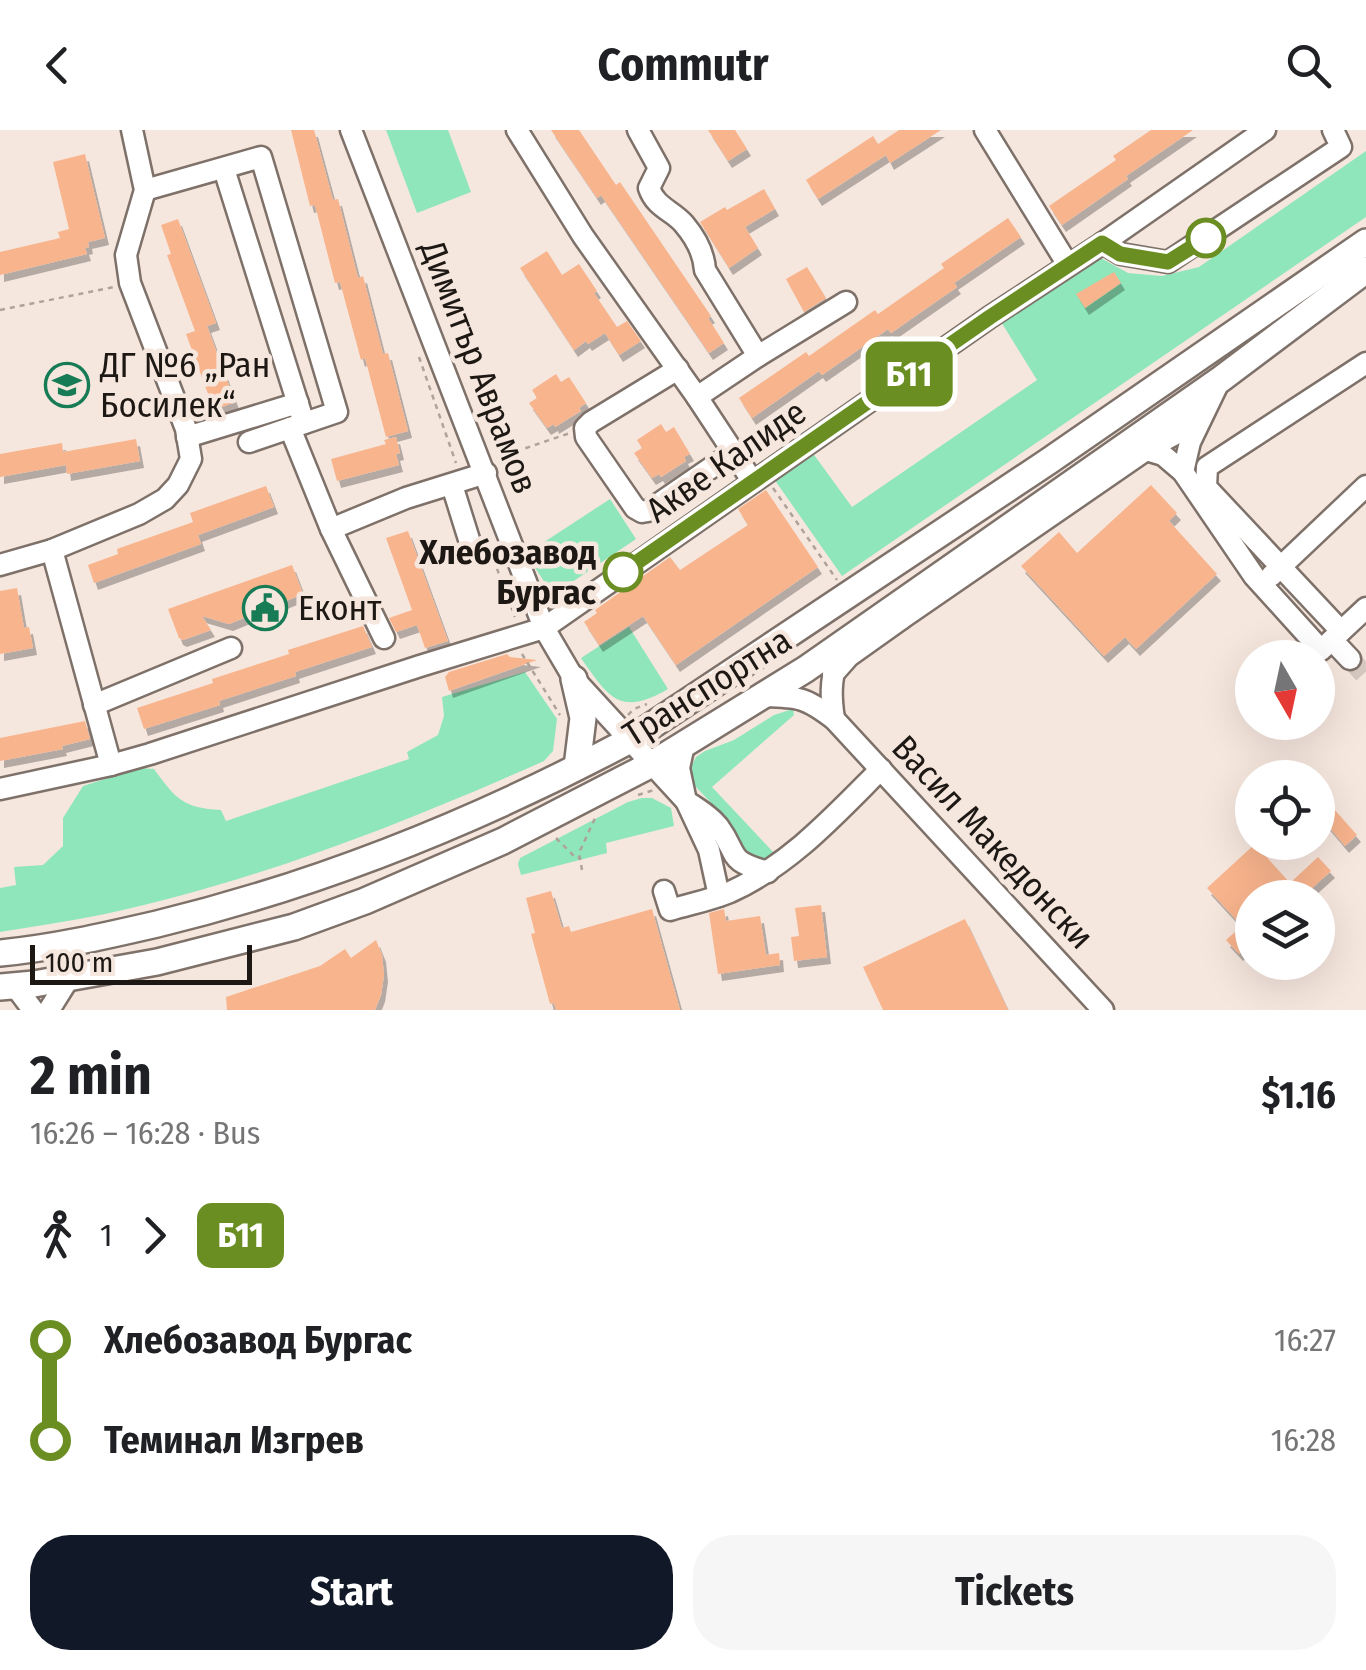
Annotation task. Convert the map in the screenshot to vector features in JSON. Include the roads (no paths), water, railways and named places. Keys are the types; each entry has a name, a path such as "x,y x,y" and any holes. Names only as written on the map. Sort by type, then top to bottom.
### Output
{"main road":[{"name":"Транспортна","path":"0,953 101,937 293,886 391,852 578,767 623,732 1049,461 1366,242"},
{"name":"Транспортна","path":"8,987 157,962 294,926 365,901 503,841 652,764 846,641 889,619 1366,270"},
{"path":"574,678 583,718 578,767"}],"street":[{"path":"0,565 52,550 138,514 165,499 178,485 191,459 187,437 130,283 126,255 145,190 132,130"},
{"name":"Димитър Аврамов","path":"351,130 544,628 574,678 686,801"},
{"path":"517,130 583,236 734,452 758,478"},
{"path":"638,130 659,168 650,188 654,200 683,222 704,256 705,270 758,356"},
{"path":"985,130 1068,265"},
{"name":"Акве Калиде","path":"0,789 111,765 544,628 1265,130"},
{"path":"1102,243 1120,254 1168,262 1341,148 1334,130"},
{"path":"145,190 261,157 337,412 187,437"},
{"path":"224,168 331,529 384,638"},
{"path":"698,397 846,302"},
{"path":"1350,659 1336,635 1281,566 1206,487 1208,467 1366,363"},
{"path":"678,369 585,428 586,437 635,508 642,512 734,452"},
{"path":"1183,472 1186,453 1220,379"},
{"path":"833,674 889,619 1146,450 1183,430 1205,407"},
{"path":"248,442 298,418"},
{"path":"1146,450 1163,454 1183,472 1262,584 1321,650 1366,608"},
{"path":"331,529 406,498 458,483 484,468"},
{"path":"458,483 481,549"},
{"path":"1262,584 1366,486"},
{"path":"52,550 111,765"},
{"path":"834,719 833,674 846,641"},
{"path":"94,704 231,648"},
{"path":"764,696 800,697 834,719"},
{"name":"Васил Македонски","path":"834,719 1103,1010"},
{"path":"684,745 679,768 686,801 726,893"},
{"path":"664,891 670,910 726,893 768,872 800,848 881,770"},
{"path":"686,801 710,816 734,858 768,872"},
{"path":"726,893 734,858"},
{"path":"49,1010 69,978"},
{"path":"8,987 32,1010"}],"tunnel":[{"path":"1350,659 1366,676"}],"place":[{"name":"ДГ №6 „Ран Босилек“","path":"67,385"},
{"name":"Хлебозавод Бургас","path":"623,572"},
{"name":"Еконт","path":"265,608"}]}
